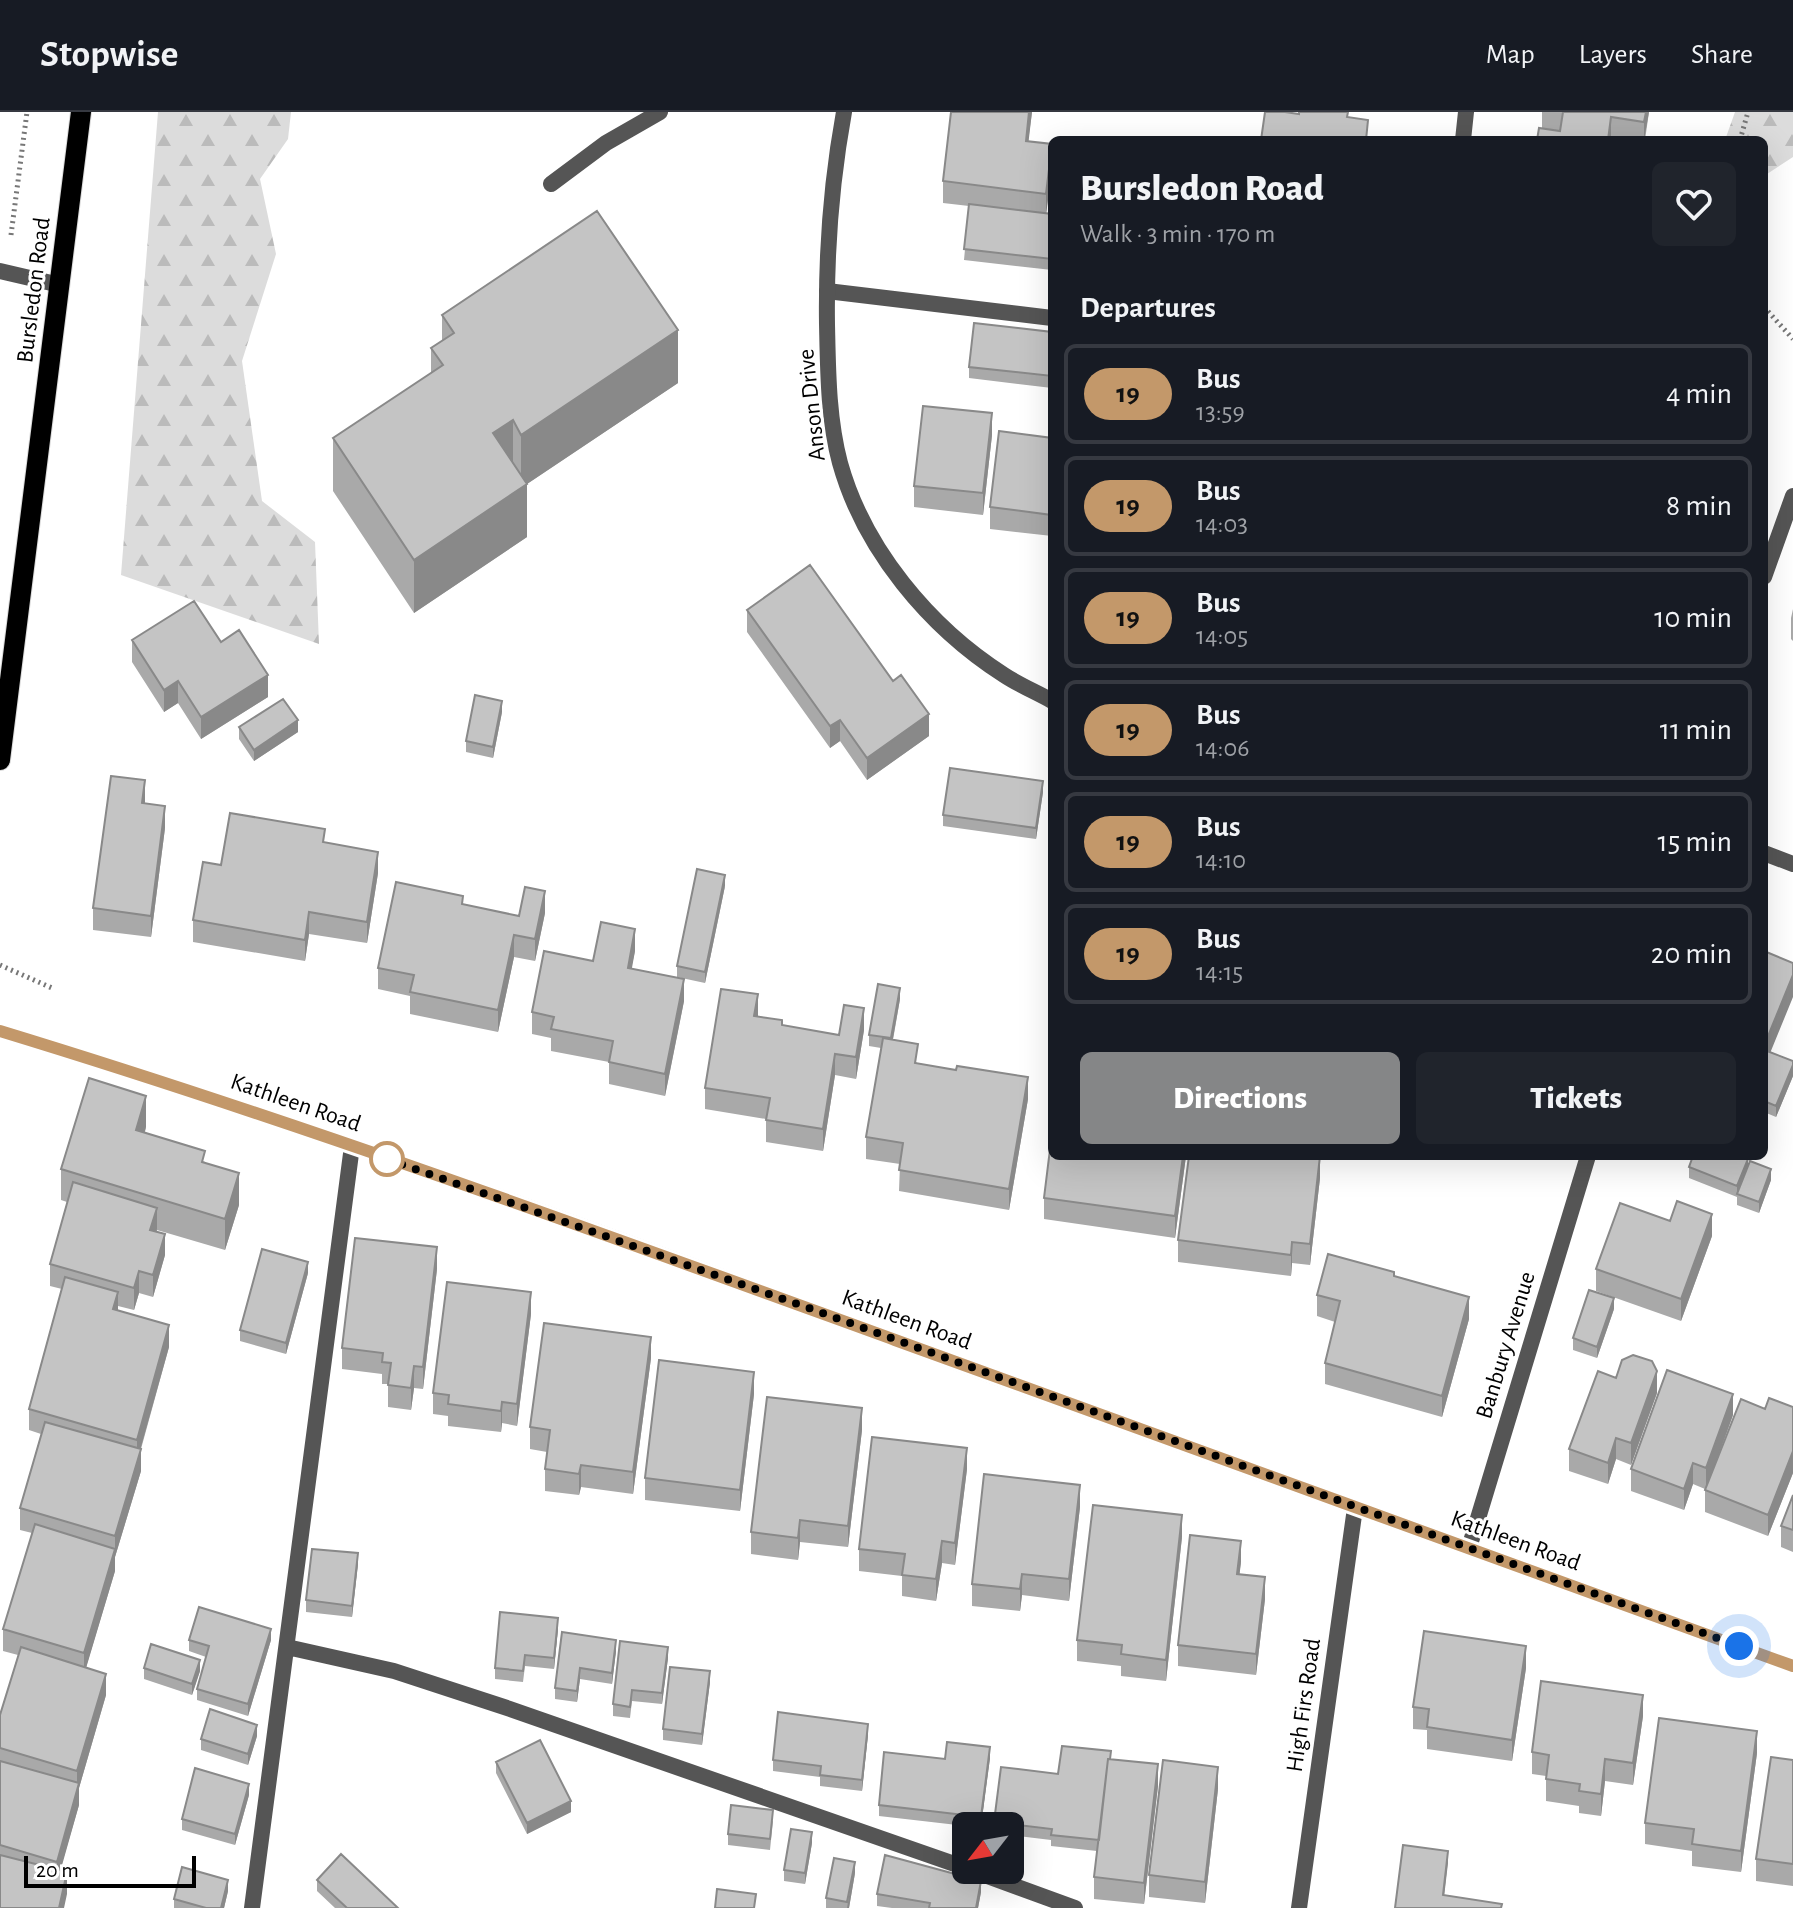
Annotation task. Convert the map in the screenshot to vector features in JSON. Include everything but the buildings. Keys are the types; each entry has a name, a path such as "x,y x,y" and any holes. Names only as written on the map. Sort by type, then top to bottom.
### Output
{"main road":[{"name":"Bursledon Road","path":"0,760 81,112"}],"street":[{"path":"551,184 606,143 660,112"},
{"name":"Anson Drive","path":"844,112 829,214 827,291 829,378 836,439 851,496 869,534 894,572 959,641 1004,675 1048,699"},
{"path":"1463,136 1466,112"},
{"path":"3,272 60,285"},
{"path":"827,291 1048,318"},
{"path":"1768,566 1793,496"},
{"path":"1768,855 1793,864"},
{"name":"Kathleen Road","path":"0,1031 352,1146 806,1307 1793,1666"},
{"path":"252,1908 352,1146"},
{"name":"Banbury Avenue","path":"1469,1548 1587,1160"},
{"name":"High Firs Road","path":"1299,1908 1355,1508"},
{"path":"287,1647 394,1671 952,1863"},
{"path":"1009,1884 1075,1908"}],"path":[{"path":"3,272 27,112"},
{"path":"1741,136 1748,112"},
{"path":"1768,311 1793,339"},
{"path":"0,965 52,988"}],"green space":[{"path":"158,112 291,112 288,139 260,179 276,254 242,361 262,501 315,542 319,644 121,575"},
{"path":"1735,112 1793,112 1793,157 1768,173 1768,136 1726,136"}],"bus line":[{"name":"19","path":"0,1031 352,1146 806,1307 1793,1666"}],"route":[{"path":"387,1159 381,1157 806,1307 1739,1646"}]}
